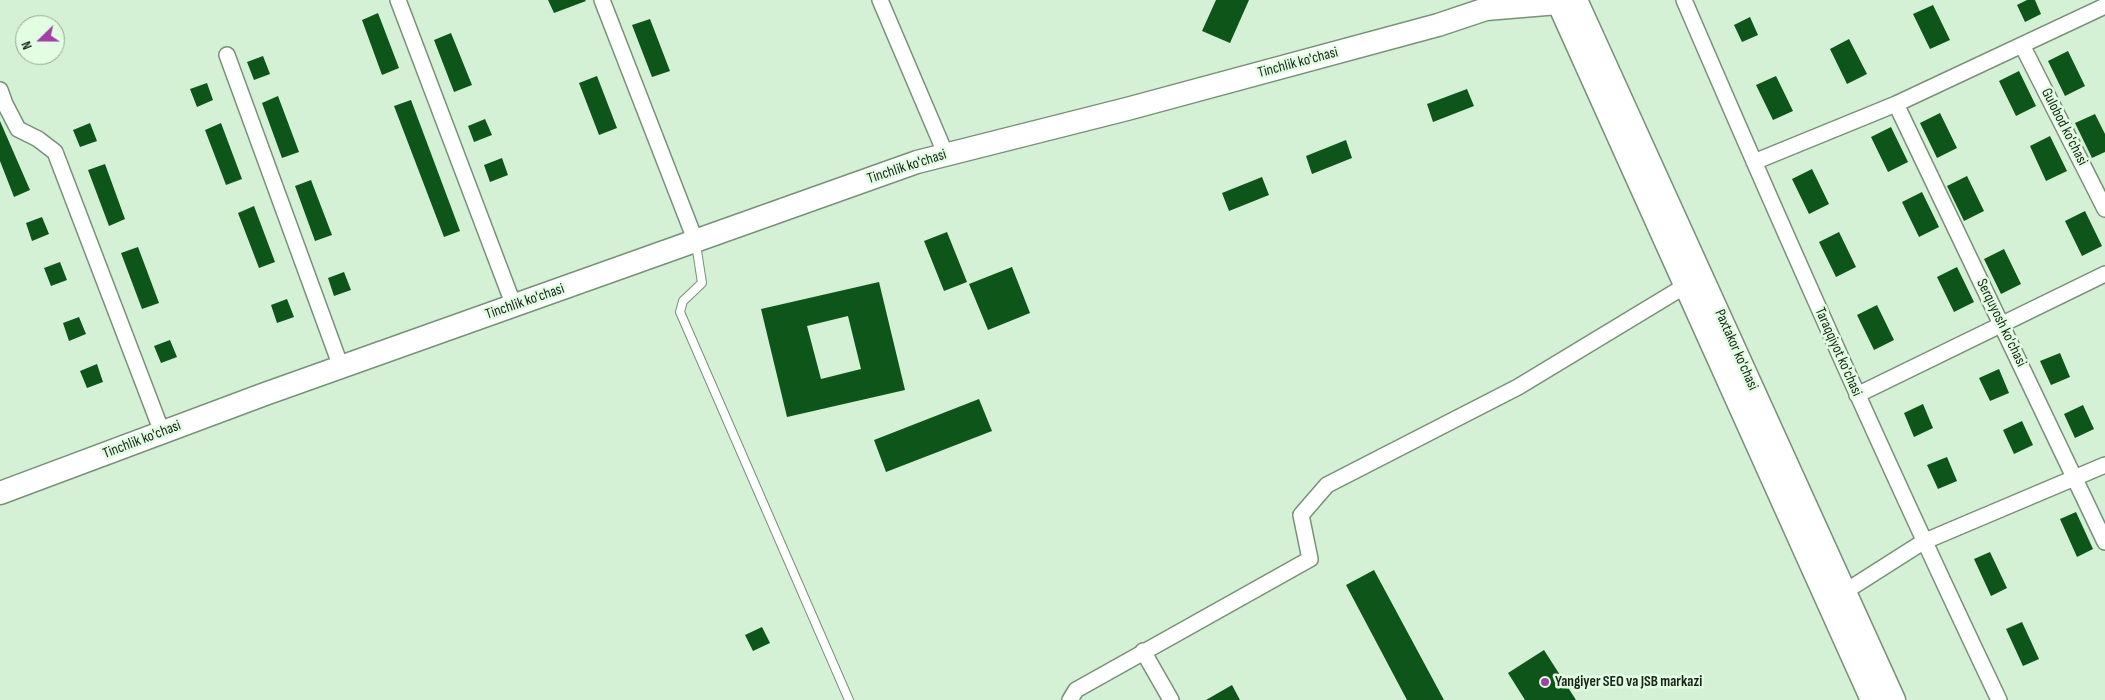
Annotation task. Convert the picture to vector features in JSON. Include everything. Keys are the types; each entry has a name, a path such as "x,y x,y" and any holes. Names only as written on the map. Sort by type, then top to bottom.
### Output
{"main road":[{"name":"Tinchlik ko'chasi","path":"0,493 341,367 917,162 1438,25 1492,4 1564,1"},
{"name":"Paxtakor ko'chasi","path":"1564,1 1685,286 1872,700"},
{"name":"Paxtakor ko'chasi","path":"1564,1 1846,591 1894,700"},
{"path":"0,480 36,480"}],"street":[{"path":"398,0 514,306"},
{"path":"602,0 696,242"},
{"path":"880,0 946,155"},
{"name":"Taraqqiyot ko'chasi","path":"1684,0 1923,542 1999,700"},
{"path":"1754,162 1896,104 2105,6"},
{"name":"Gulobod ko'chasi","path":"2022,45 2105,209"},
{"path":"227,54 341,367"},
{"path":"0,90 18,129 38,138 55,152 162,432"},
{"name":"Serquyosh ko'chasi","path":"1896,104 2105,542"},
{"path":"1857,395 2105,274"},
{"path":"1070,700 1076,690 1310,559 1302,515 1327,485 1518,386 1685,286"},
{"path":"1846,591 1923,542 2105,465"},
{"path":"1143,651 1170,700"}],"lane":[{"path":"696,242 702,283 683,301 680,312 849,700"}],"building":[{"path":"548,0 585,0 586,1 554,13"},
{"path":"1216,0 1249,0 1230,43 1202,31"},
{"path":"2027,0 2035,0 2041,14 2025,22 2017,5"},
{"path":"1933,5 1950,40 1930,49 1913,14"},
{"path":"378,13 399,68 382,75 362,20"},
{"path":"1750,17 1758,35 1742,42 1734,25"},
{"path":"650,19 670,71 652,77 632,25"},
{"path":"451,33 472,85 454,92 434,40"},
{"path":"1849,39 1867,74 1847,84 1830,49"},
{"path":"2068,51 2085,86 2065,96 2048,61"},
{"path":"263,56 270,74 254,80 247,62"},
{"path":"2019,71 2036,106 2016,116 1999,81"},
{"path":"597,76 617,128 599,135 579,83"},
{"path":"1776,76 1793,111 1773,120 1756,85"},
{"path":"207,83 213,100 197,107 190,89"},
{"path":"1467,89 1474,106 1433,122 1427,104"},
{"path":"278,96 299,152 282,158 262,103"},
{"path":"411,100 460,231 444,237 394,106"},
{"path":"1940,113 1957,148 1937,158 1920,123"},
{"path":"2095,114 2105,134 2105,152 2092,158 2075,123"},
{"path":"485,119 492,135 474,142 468,126"},
{"path":"0,121 30,190 14,197 0,161"},
{"path":"90,123 97,141 80,147 73,130"},
{"path":"221,123 242,179 226,185 205,130"},
{"path":"1891,127 1908,162 1888,172 1871,137"},
{"path":"2050,136 2067,171 2046,181 2030,146"},
{"path":"1346,140 1352,158 1312,174 1306,156"},
{"path":"502,158 508,175 490,182 484,165"},
{"path":"105,164 125,219 109,226 88,170"},
{"path":"1812,169 1829,204 1809,214 1792,179"},
{"path":"1967,176 1984,211 1964,221 1947,186"},
{"path":"1262,177 1269,195 1229,211 1222,193"},
{"path":"311,180 332,235 315,241 295,186"},
{"path":"1922,192 1939,227 1919,237 1902,202"},
{"path":"254,206 275,262 259,268 238,213"},
{"path":"2085,211 2102,246 2082,256 2065,221"},
{"path":"42,217 49,234 32,241 26,223"},
{"path":"947,232 967,282 944,291 924,241"},
{"path":"1839,232 1856,267 1836,277 1819,242"},
{"path":"138,247 159,303 142,309 121,253"},
{"path":"2004,249 2021,284 2001,294 1984,259"},
{"path":"60,262 67,280 51,286 44,268"},
{"path":"1012,267 1030,313 988,330 969,284"},
{"path":"1957,267 1974,302 1954,312 1937,277"},
{"path":"344,272 351,290 334,296 328,278"},
{"path":"879,282 905,390 787,417 761,309","holes":["848,316 861,369 821,379 807,326"]},
{"path":"287,299 294,317 277,323 271,305"},
{"path":"1877,305 1894,340 1874,350 1857,315"},
{"path":"79,317 86,334 69,341 63,323"},
{"path":"170,340 177,357 161,363 154,346"},
{"path":"2060,353 2070,377 2051,385 2040,361"},
{"path":"97,364 103,382 87,388 80,371"},
{"path":"1999,369 2009,393 1990,401 1979,378"},
{"path":"979,399 992,431 886,472 874,440"},
{"path":"1923,404 1933,428 1914,437 1904,413"},
{"path":"2083,405 2094,429 2075,438 2064,414"},
{"path":"2022,421 2033,445 2014,454 2003,430"},
{"path":"1947,457 1957,481 1938,489 1927,465"},
{"path":"2076,512 2093,549 2077,557 2060,519"},
{"path":"1990,552 2007,588 1991,596 1974,559"},
{"path":"1374,570 1444,700 1407,700 1346,585"},
{"path":"2022,622 2039,659 2023,666 2006,629"},
{"path":"762,627 770,643 753,651 745,635"},
{"path":"1544,650 1576,700 1525,700 1508,673"},
{"path":"1232,685 1240,700 1206,700"}],"place":[{"name":"Yangiyer SEO va JSB markazi","path":"1545,682"}]}
